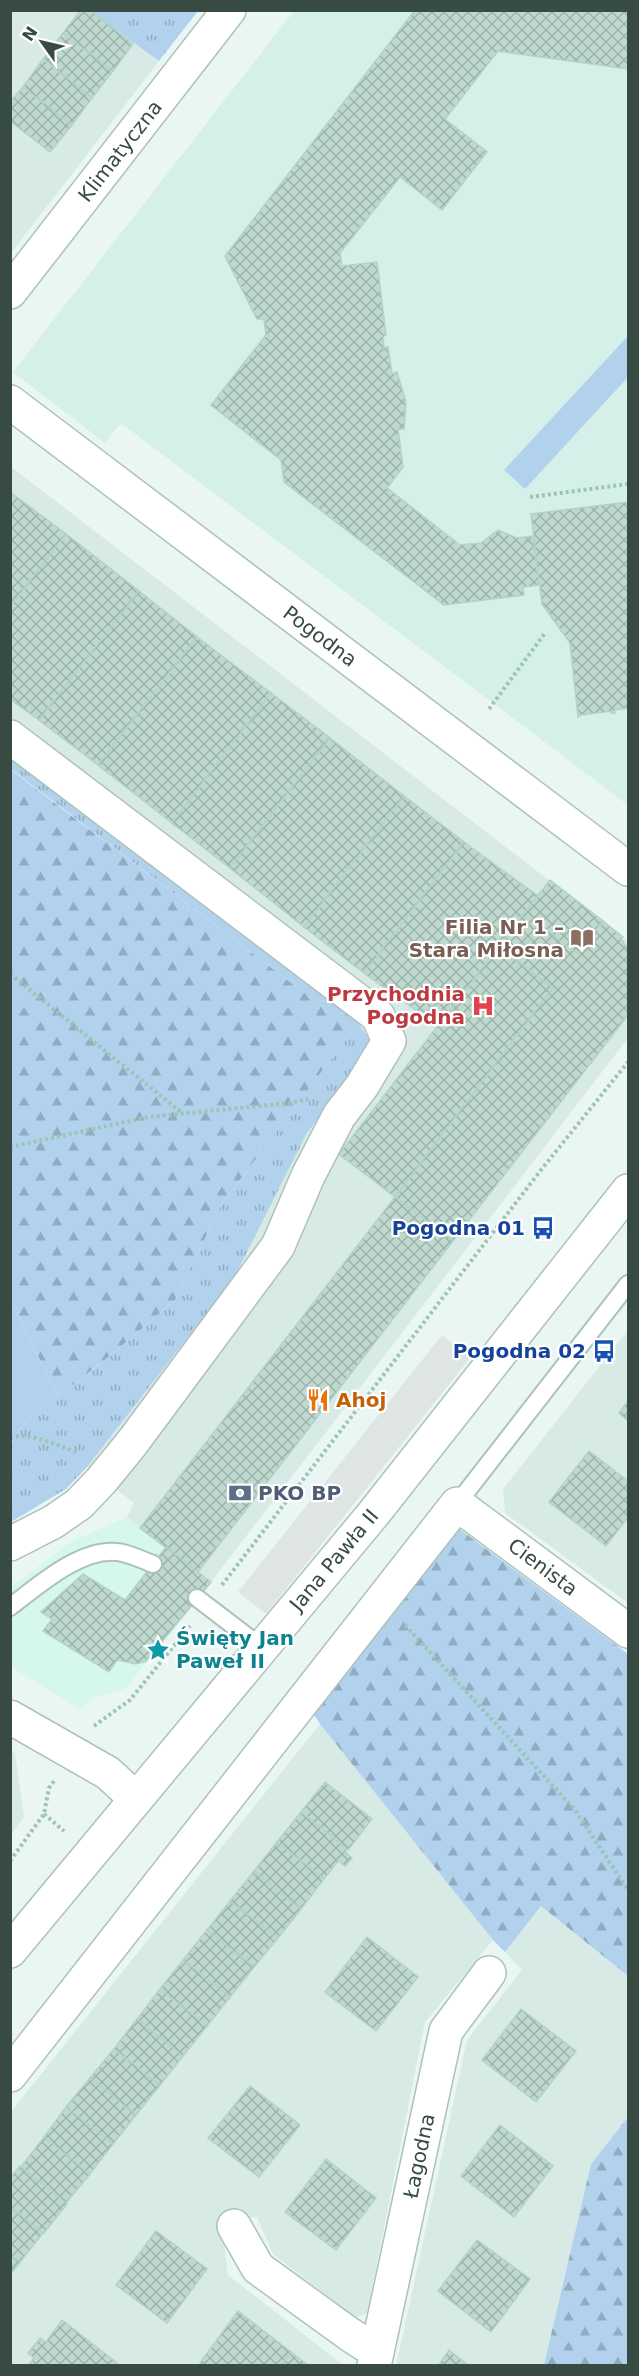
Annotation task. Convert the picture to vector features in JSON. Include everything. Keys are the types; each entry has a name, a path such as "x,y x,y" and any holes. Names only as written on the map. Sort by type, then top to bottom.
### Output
{"street":[{"name":"Klimatyczna","path":"10,292 229,10"},
{"name":"Pogodna","path":"10,402 628,869"},
{"path":"10,737 378,1016 389,1041 362,1086 339,1116 308,1176 278,1246 113,1466 79,1504 53,1522 10,1544"},
{"name":"Jana Pawła II","path":"10,1951 374,1513 628,1191"},
{"path":"10,2074 458,1504"},
{"name":"Cienista","path":"458,1504 628,1631"},
{"path":"10,1717 108,1773 135,1798"},
{"name":"Łagodna","path":"376,2359 446,2031 489,1973"},
{"name":"Łagodna","path":"234,2226 258,2268 349,2334 376,2359"}],"lane":[{"path":"458,1504 628,1284"},
{"path":"10,1607 68,1565 89,1554 117,1552 153,1564"},
{"path":"202,1602 261,1647"}],"path":[{"path":"530,497 628,484"},
{"path":"489,709 545,633"},
{"path":"10,974 183,1114"},
{"path":"10,1861 44,1814 50,1788 90,1729 130,1700 202,1602 628,1062"},
{"path":"10,1147 149,1118 290,1103 311,1098"},
{"path":"10,1438 15,1436 46,1440 113,1466"},
{"path":"382,1600 575,1810 628,1890"}],"shaded area":[{"path":"11,11 90,11 159,61 11,253"},
{"path":"294,11 628,11 628,805 121,423 105,443 13,372"},
{"path":"10,466 628,941 628,1038 211,1582 127,1517 134,1503 87,1467 234,1278 307,1133 352,1075 11,753"},
{"path":"628,1330 628,1603 505,1513 503,1489"},
{"path":"442,1335 470,1358 266,1614 238,1592"},
{"path":"127,1517 211,1582 125,1689 92,1698 80,1709 11,1667 11,1587 72,1541"},
{"path":"320,1724 493,1940 425,2022 367,2313 356,2318 273,2254 257,2217 221,2221 228,2275 343,2365 11,2365 10,2113"},
{"path":"11,1750 15,1753 24,1817 11,1835"},
{"path":"541,1906 628,1976 628,2117 591,2164 544,2365 396,2366 467,2040 522,1970 505,1952"}],"green space":[{"path":"90,11 198,11 159,61"},
{"path":"628,336 628,377 525,489 504,470"},
{"path":"11,753 356,1020 369,1039 366,1057 307,1133 234,1278 87,1467 66,1489 11,1522 11,1443 27,1420 111,1355 175,1300 221,1205 353,1030 11,769"},
{"path":"10,769 353,1030 221,1205 175,1300 111,1355 58,1396 11,1302"},
{"path":"11,1302 58,1396 27,1420 11,1443"},
{"path":"458,1528 628,1654 628,1976 541,1906 505,1952 493,1940 313,1713"},
{"path":"628,2117 628,2365 544,2365 591,2164"}],"building":[{"path":"81,10 90,10 133,44 113,71 63,33"},
{"path":"415,10 628,10 628,69 498,51 445,119 487,152 442,210 400,177 340,253 342,266 377,262 386,335 383,336 384,348 388,347 392,374 397,372 406,402 404,429 398,429 403,467 387,488 460,545 481,543 498,530 517,538 533,536 539,585 523,587 524,595 444,605 284,482 281,460 211,405 266,335 264,319 257,319 225,256"},
{"path":"63,33 113,71 92,98 43,59"},
{"path":"43,59 92,98 72,125 23,87"},
{"path":"23,87 72,125 50,152 10,121 10,102"},
{"path":"10,492 66,534 10,607"},
{"path":"628,502 628,708 614,710 615,713 611,711 578,717 570,643 542,604 531,514"},
{"path":"66,534 139,591 39,720 10,699 10,607"},
{"path":"139,591 197,637 98,765 39,720"},
{"path":"197,637 271,693 172,823 98,765"},
{"path":"271,693 330,738 230,868 172,823"},
{"path":"330,738 404,796 304,927 230,868"},
{"path":"404,796 464,842 364,973 304,927"},
{"path":"464,842 538,896 438,1026 364,973"},
{"path":"550,880 603,921 578,954 541,926 515,959 553,988 395,1197 339,1154"},
{"path":"603,921 623,937 621,939 628,949 628,1015 453,1241 395,1197 553,988 515,959 541,926 578,954"},
{"path":"395,1197 453,1241 198,1572 140,1528"},
{"path":"628,1401 628,1421 619,1413"},
{"path":"589,1451 628,1481 628,1517 606,1546 549,1502"},
{"path":"166,1547 211,1582 146,1661 136,1664 117,1660 109,1672 43,1631 52,1619 41,1612 83,1574 125,1600"},
{"path":"325,1782 372,1819 348,1850 301,1812"},
{"path":"301,1812 347,1849 345,1852 352,1858 345,1866 338,1861 324,1879 277,1842"},
{"path":"277,1842 324,1879 301,1909 254,1871"},
{"path":"254,1871 301,1909 278,1938 230,1901"},
{"path":"230,1901 278,1938 254,1967 207,1930"},
{"path":"207,1930 254,1967 230,1997 183,1960"},
{"path":"367,1937 418,1977 376,2031 325,1992"},
{"path":"183,1960 230,1997 207,2026 160,1989"},
{"path":"160,1989 207,2026 183,2056 137,2019"},
{"path":"521,2009 576,2051 536,2102 482,2060"},
{"path":"137,2019 183,2056 160,2085 114,2049"},
{"path":"114,2049 160,2085 136,2115 90,2078"},
{"path":"90,2078 136,2115 113,2144 66,2107"},
{"path":"250,2086 300,2125 259,2177 208,2138"},
{"path":"66,2107 113,2144 90,2174 44,2137"},
{"path":"500,2125 553,2166 514,2217 461,2176"},
{"path":"44,2137 90,2174 66,2203 21,2167"},
{"path":"326,2159 376,2198 336,2250 285,2212"},
{"path":"20,2166 67,2204 44,2233 10,2207 10,2178"},
{"path":"10,2207 43,2233 20,2262 10,2255"},
{"path":"156,2231 207,2269 167,2323 116,2285"},
{"path":"477,2240 530,2279 491,2332 438,2291"},
{"path":"10,2255 20,2262 10,2275"},
{"path":"238,2311 291,2352 281,2366 203,2366 200,2363"},
{"path":"62,2320 117,2363 115,2366 28,2366 34,2358 28,2353 40,2338 46,2342"},
{"path":"449,2350 469,2366 438,2366"},
{"path":"291,2352 309,2366 281,2366"}],"place":[{"name":"Filia Nr 1 – Stara Miłosna","path":"582,938"},
{"name":"Przychodnia Pogodna","path":"483,1006"},
{"name":"Pogodna 01","path":"543,1228"},
{"name":"Pogodna 02","path":"604,1351"},
{"name":"Ahoj","path":"318,1400"},
{"name":"PKO BP","path":"240,1493"},
{"name":"Święty Jan Paweł II","path":"158,1650"}]}
